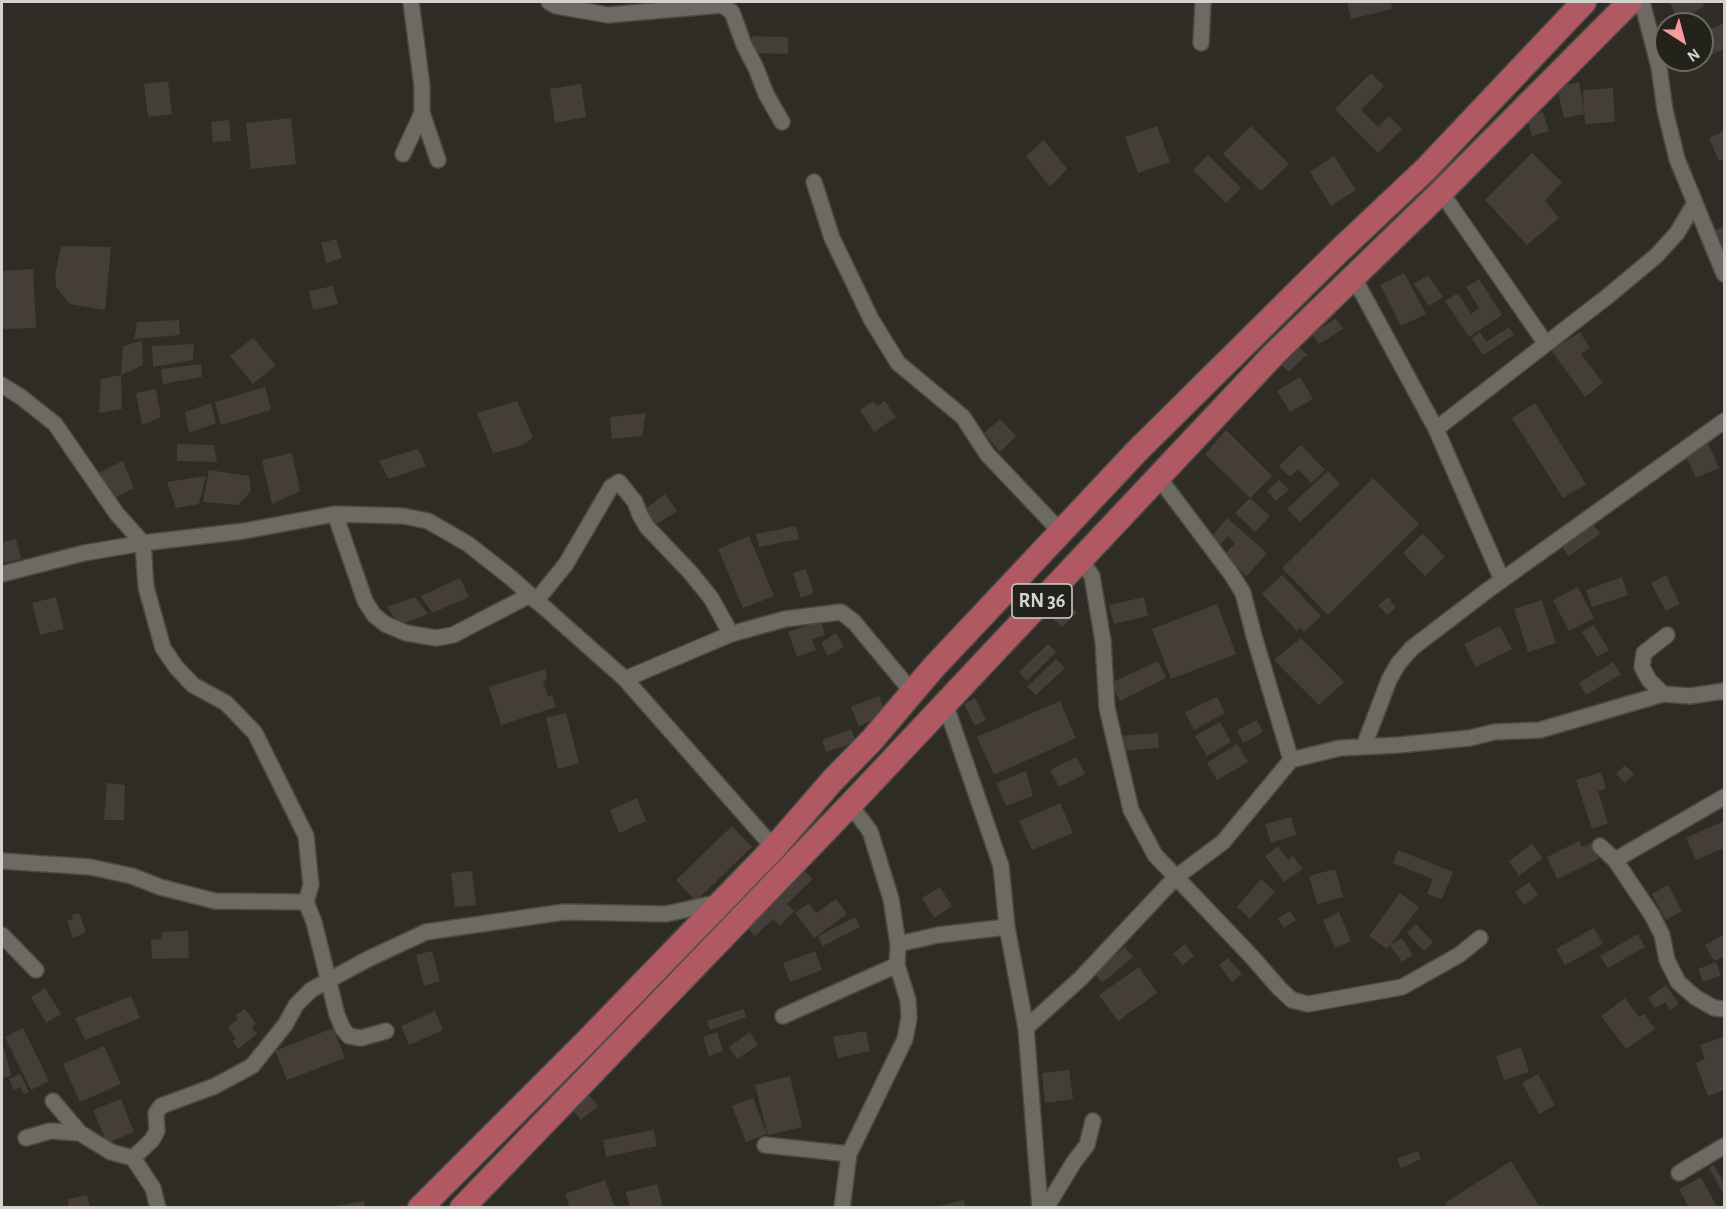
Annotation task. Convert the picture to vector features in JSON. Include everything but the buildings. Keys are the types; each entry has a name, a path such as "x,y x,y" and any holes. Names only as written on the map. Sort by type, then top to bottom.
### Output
{"main road":[{"name":"RN 36","path":"420,1208 723,902 774,848 933,668 1163,425 1339,251 1426,169 1584,2"},
{"name":"RN 36","path":"469,1206 1081,561 1274,354 1441,192 1630,2"}],"street":[{"path":"411,2 422,86 422,113 438,160"},
{"path":"549,2 556,6 608,15 723,5 732,12 744,45 782,123"},
{"path":"1201,43 1203,2"},
{"path":"1642,2 1659,67 1665,110 1677,159 1725,274"},
{"path":"404,154 422,113"},
{"path":"814,182 837,248 871,319 898,363 963,417 987,454 1061,532"},
{"path":"1441,192 1546,344"},
{"path":"1436,429 1656,256 1677,232 1695,202"},
{"path":"1353,276 1436,429 1502,580"},
{"path":"2,385 55,423 117,514 143,543 146,587 163,648 176,667 194,685 226,703 255,733 306,836 311,885 306,902 314,922 337,1016 343,1029 349,1036 360,1038 386,1031"},
{"path":"1364,746 1389,680 1412,648 1443,622 1725,421"},
{"path":"1159,478 1243,593 1292,760"},
{"path":"334,514 365,601 374,615 385,624 406,633 436,638 453,635 533,598 566,564 611,487 620,482 635,502 647,526 711,598 731,634"},
{"path":"2,574 84,553 143,543 243,531 334,514 403,516 428,521 468,544 625,679 774,848"},
{"path":"1081,561 1092,576 1103,641 1107,708 1131,810 1155,855 1254,958 1279,988 1292,1000 1308,1004 1402,987 1459,955 1480,938"},
{"path":"625,679 731,634 785,619 841,612 854,622 913,693"},
{"path":"1663,694 1649,680 1642,667 1644,653 1667,635"},
{"path":"1026,1028 1081,978 1175,878 1223,842 1292,760 1340,748 1411,744 1470,738 1494,732 1540,730 1663,694 1690,696 1725,691"},
{"path":"945,703 1001,866 1007,927 1026,1028 1040,1208"},
{"path":"1615,860 1725,797"},
{"path":"842,1208 849,1154 905,1039 909,1018 908,1000 897,965 898,944 891,899 870,831 850,805"},
{"path":"1600,846 1615,860 1657,925 1662,935 1666,960 1678,982 1695,997 1714,1008 1725,1009"},
{"path":"2,861 90,867 132,876 160,887 215,901 306,902"},
{"path":"133,1158 152,1140 157,1131 156,1113 161,1106 215,1086 252,1066 285,1025 296,1005 311,990 368,959 426,932 564,912 666,914 723,902"},
{"path":"898,944 938,934 1007,927"},
{"path":"2,935 20,956 36,969"},
{"path":"783,1016 897,965"},
{"path":"53,1101 80,1133 111,1152 133,1158 153,1188 158,1208"},
{"path":"1046,1208 1087,1145 1093,1121"},
{"path":"26,1138 50,1131 80,1133"},
{"path":"765,1145 849,1154"},
{"path":"1678,1173 1725,1146"}]}
